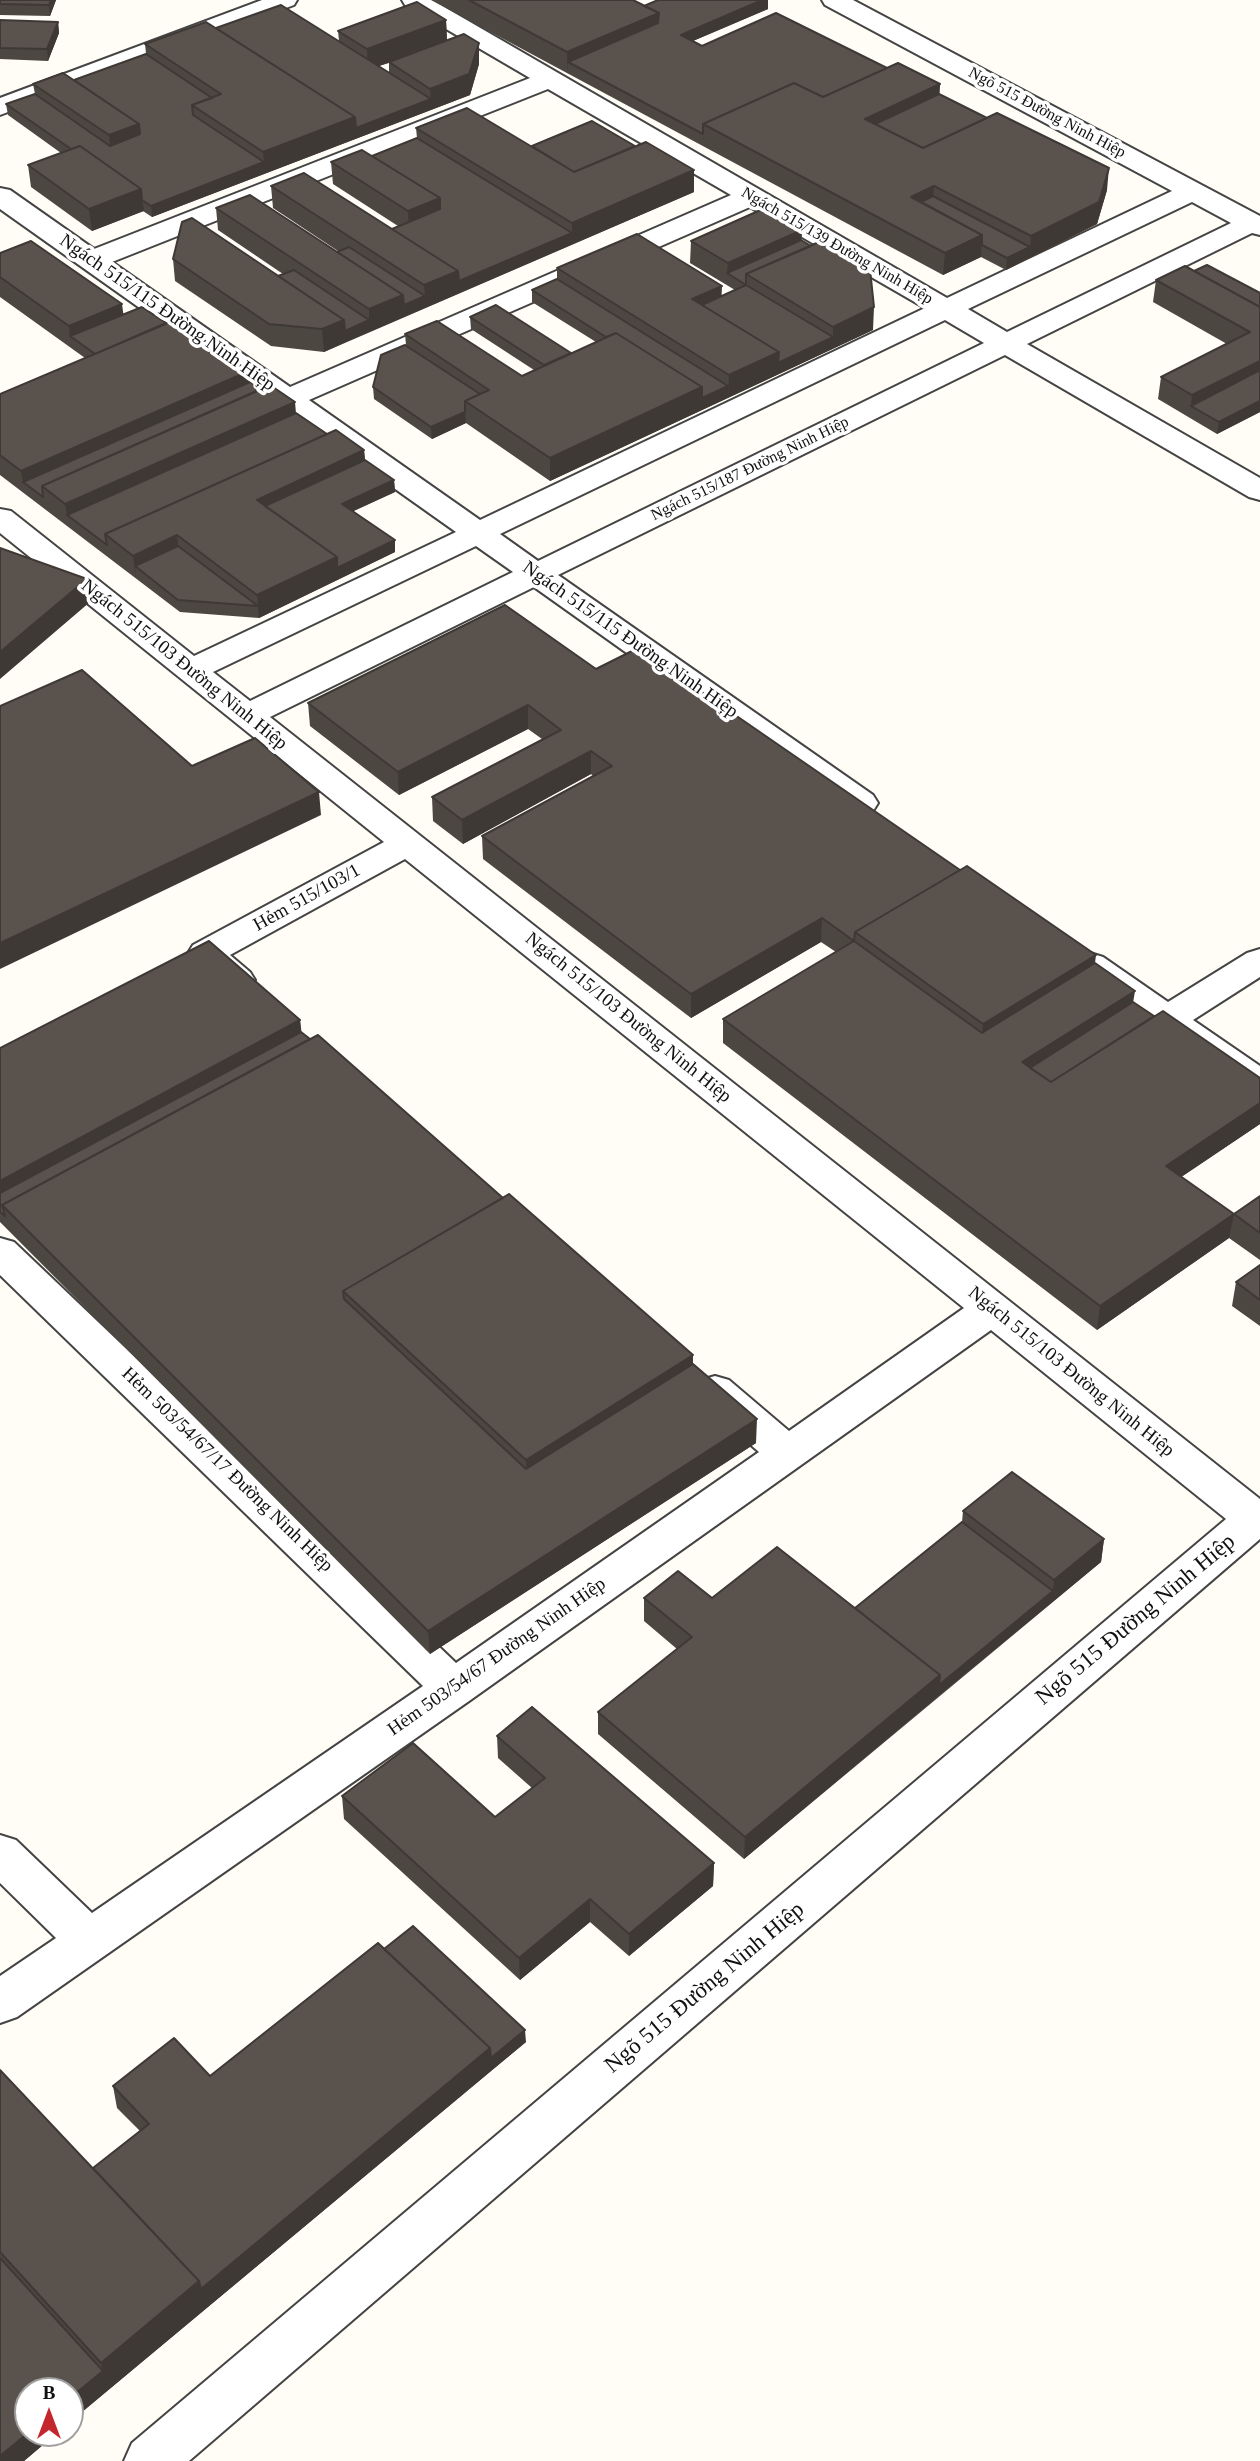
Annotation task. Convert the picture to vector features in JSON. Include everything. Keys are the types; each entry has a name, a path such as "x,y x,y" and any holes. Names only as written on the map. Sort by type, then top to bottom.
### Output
{"street":[{"path":"0,84 224,0"},
{"path":"0,107 285,0"},
{"name":"Ngách 515/139 Đường Ninh Hiệp","path":"414,0 1260,491"},
{"name":"Ngõ 515 Đường Ninh Hiệp","path":"834,0 1256,225"},
{"path":"92,260 550,79"},
{"path":"191,670 1193,191"},
{"name":"Ngách 515/115 Đường Ninh Hiệp","path":"0,195 886,821"},
{"path":"288,399 752,196"},
{"name":"Ngách 515/187 Đường Ninh Hiệp","path":"247,715 1006,344 1256,225"},
{"name":"Ngách 515/103 Đường Ninh Hiệp","path":"0,518 992,1309 1258,1517"},
{"name":"Hẻm 515/103/1","path":"259,998 206,953 408,843"},
{"path":"1066,948 1260,1084"},
{"path":"1168,1019 1260,961"},
{"name":"Hẻm 503/54/67/17 Đường Ninh Hiệp","path":"0,1252 454,1688"},
{"name":"Hẻm 503/54/67 Đường Ninh Hiệp","path":"0,2003 454,1688 992,1309"},
{"path":"692,1371 787,1452"},
{"name":"Ngõ 515 Đường Ninh Hiệp","path":"150,2461 1258,1517"},
{"path":"0,1854 89,1940"}],"building":[{"path":"0,0 51,0 49,5 0,4"},
{"path":"469,0 633,0 659,13 567,52"},
{"path":"658,0 762,0 681,35 702,46 776,13 887,68 823,97 794,83 703,124 703,134 568,62 658,23 659,13 644,6"},
{"path":"417,2 446,20 367,49 338,31"},
{"path":"281,5 431,99 356,128 355,117 216,28"},
{"path":"0,20 58,22 47,49 0,48"},
{"path":"206,22 355,117 263,152 192,105 221,94 145,44"},
{"path":"464,34 479,43 469,74 430,89 389,62"},
{"path":"146,54 212,98 192,105 193,115 264,162 151,206 142,200 141,189 80,146 71,149 6,104 35,94 110,146 140,134 139,124 74,80"},
{"path":"898,63 940,84 865,119 923,148 997,113 1109,168 1099,202 1031,236 934,186 911,197 982,235 945,253 703,124 794,83 823,97"},
{"path":"63,73 139,124 109,135 33,84"},
{"path":"939,94 987,118 923,148 875,124"},
{"path":"467,108 574,172 646,142 694,170 572,223 416,128"},
{"path":"592,121 635,146 574,172 532,146"},
{"path":"417,138 572,233 459,281 458,271 392,229 440,209 440,198 372,156"},
{"path":"80,146 141,189 89,209 28,165"},
{"path":"362,150 440,198 408,211 331,162"},
{"path":"304,173 458,271 424,285 271,186"},
{"path":"250,195 403,295 369,309 216,208"},
{"path":"933,196 1030,247 1007,258 982,245 982,235 921,202"},
{"path":"765,208 802,230 728,263 691,241"},
{"path":"192,218 344,320 322,329 269,324 173,259 182,222"},
{"path":"637,234 722,286 692,299 779,352 729,375 557,268"},
{"path":"801,240 811,246 746,274 746,285 727,273"},
{"path":"31,241 122,304 69,326 0,277 0,253"},
{"path":"821,241 870,269 874,307 833,327 746,274"},
{"path":"349,247 425,296 404,305 403,295 337,252"},
{"path":"1207,265 1260,293 1260,307 1194,271"},
{"path":"1185,266 1260,307 1260,361 1192,395 1161,377 1250,332 1156,280"},
{"path":"294,270 369,320 345,331 344,320 278,276"},
{"path":"557,279 728,386 702,398 702,387 616,333 606,337 532,290"},
{"path":"746,285 833,337 778,363 779,352 702,305"},
{"path":"496,305 571,353 544,365 470,317"},
{"path":"142,307 166,323 95,354 70,336"},
{"path":"175,320 249,371 21,471 0,455 0,394"},
{"path":"437,321 522,376 616,333 702,387 550,458 465,401 489,390 405,334"},
{"path":"405,345 480,394 465,401 465,412 431,427 373,387 381,355"},
{"path":"1260,370 1260,401 1219,422 1191,406"},
{"path":"250,382 262,389 42,486 43,497 23,482"},
{"path":"270,385 295,402 65,504 42,486"},
{"path":"296,413 327,434 105,534 107,545 67,515"},
{"path":"336,430 364,450 257,500 337,557 257,595 177,535 133,556 105,534"},
{"path":"365,460 394,480 342,504 395,540 337,568 337,557 265,506"},
{"path":"178,546 258,606 178,600 135,566"},
{"path":"0,548 87,579 0,652"},
{"path":"505,605 596,669 638,648 960,870 855,932 854,941 822,918 691,994 482,836 612,766 591,751 462,820 432,797 561,730 528,705 398,772 308,703"},
{"path":"82,670 192,766 255,738 319,792 0,943 0,706"},
{"path":"967,866 1096,955 983,1024 855,932"},
{"path":"209,941 300,1020 0,1181 0,1048"},
{"path":"854,941 982,1033 1095,963 1135,991 1022,1062 1051,1082 1163,1011 1260,1078 1260,1103 1166,1166 1234,1214 1100,1306 723,1019"},
{"path":"1133,1002 1154,1016 1051,1082 1030,1068"},
{"path":"301,1032 310,1039 2,1205 5,1216 0,1212 0,1193"},
{"path":"318,1035 503,1198 343,1291 344,1299 526,1469 693,1364 757,1419 428,1631 2,1205"},
{"path":"509,1194 693,1355 526,1460 343,1291"},
{"path":"1260,1196 1260,1233 1234,1214"},
{"path":"1260,1265 1260,1300 1236,1282"},
{"path":"1012,1472 1104,1539 1054,1580 963,1511"},
{"path":"962,1522 1053,1591 939,1685 940,1675 855,1608"},
{"path":"777,1547 940,1675 745,1837 598,1712 692,1637 644,1598 678,1571 712,1598"},
{"path":"532,1707 714,1863 629,1934 590,1899 519,1958 342,1796 413,1743 495,1817 545,1778 497,1736"},
{"path":"413,1926 525,2030 491,2058 490,2048 384,1949"},
{"path":"378,1943 490,2048 201,2289 199,2281 93,2168 149,2124 113,2086 174,2038 210,2076"},
{"path":"0,2070 199,2281 101,2363 0,2252"},
{"path":"0,2258 103,2371 84,2387 84,2377 14,2377 14,2444 0,2456"}]}
